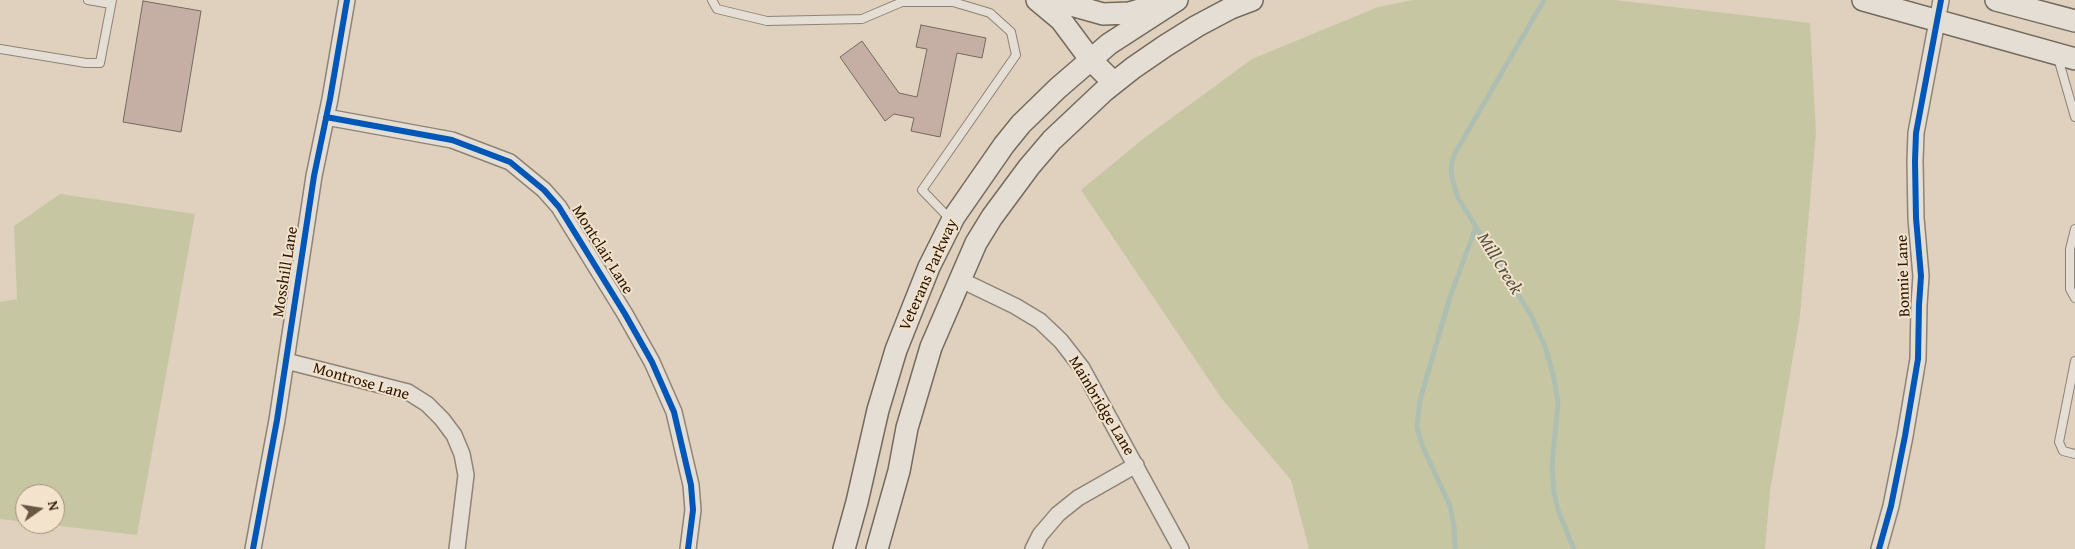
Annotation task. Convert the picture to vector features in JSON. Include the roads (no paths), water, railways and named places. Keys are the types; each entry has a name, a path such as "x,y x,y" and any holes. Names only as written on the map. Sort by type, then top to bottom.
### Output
{"main road":[{"path":"1037,0 1061,20 1090,59 1114,83"},
{"path":"1053,0 1103,14 1129,13 1177,0"},
{"name":"Veterans Parkway","path":"844,549 859,494 878,410 896,350 929,267 952,221 1004,144 1040,106 1090,59 1127,31 1177,0"},
{"name":"Veterans Parkway","path":"877,549 899,471 907,428 928,359 946,310 962,280 976,243 1029,166 1052,140 1114,83 1157,51 1197,26 1231,8 1252,0"},
{"path":"1863,0 1938,10 2066,56"},
{"path":"1996,0 2075,21"}],"street":[{"name":"Mosshill Lane","path":"253,549 277,420 314,176 347,0"},
{"name":"Bonnie Lane","path":"1879,549 1891,506 1918,360 1921,276 1916,218 1916,133 1938,10"},
{"name":"Montclair Lane","path":"326,117 452,140 510,162 544,190 559,207 625,314 652,362 674,412 691,485 693,510 688,549"},
{"name":"Mainbridge Lane","path":"962,280 1014,306 1040,322 1061,341 1082,368 1181,549"},
{"name":"Montrose Lane","path":"286,361 408,392 426,404 442,419 454,435 462,454 466,475 457,549"},
{"path":"1033,549 1040,535 1058,514 1078,498 1136,465"}],"lane":[{"path":"0,50 100,63 111,2 88,0"},
{"path":"712,0 717,9 768,21 862,19 901,1 953,2 990,13 1011,32 1016,54 922,190 952,221"},
{"path":"2066,56 2075,117"},
{"path":"2075,229 2070,249 2070,289 2075,298"},
{"path":"2075,361 2071,402 2059,442 2063,451 2075,454"}],"waterway":[{"name":"Mill Creek","path":"1544,0 1454,155 1451,167 1458,198 1531,315 1545,346 1554,378 1558,403 1552,465 1554,493 1558,510 1574,549"},
{"path":"1455,549 1454,526 1450,506 1422,445 1417,427 1420,400 1450,297 1476,227"}]}
